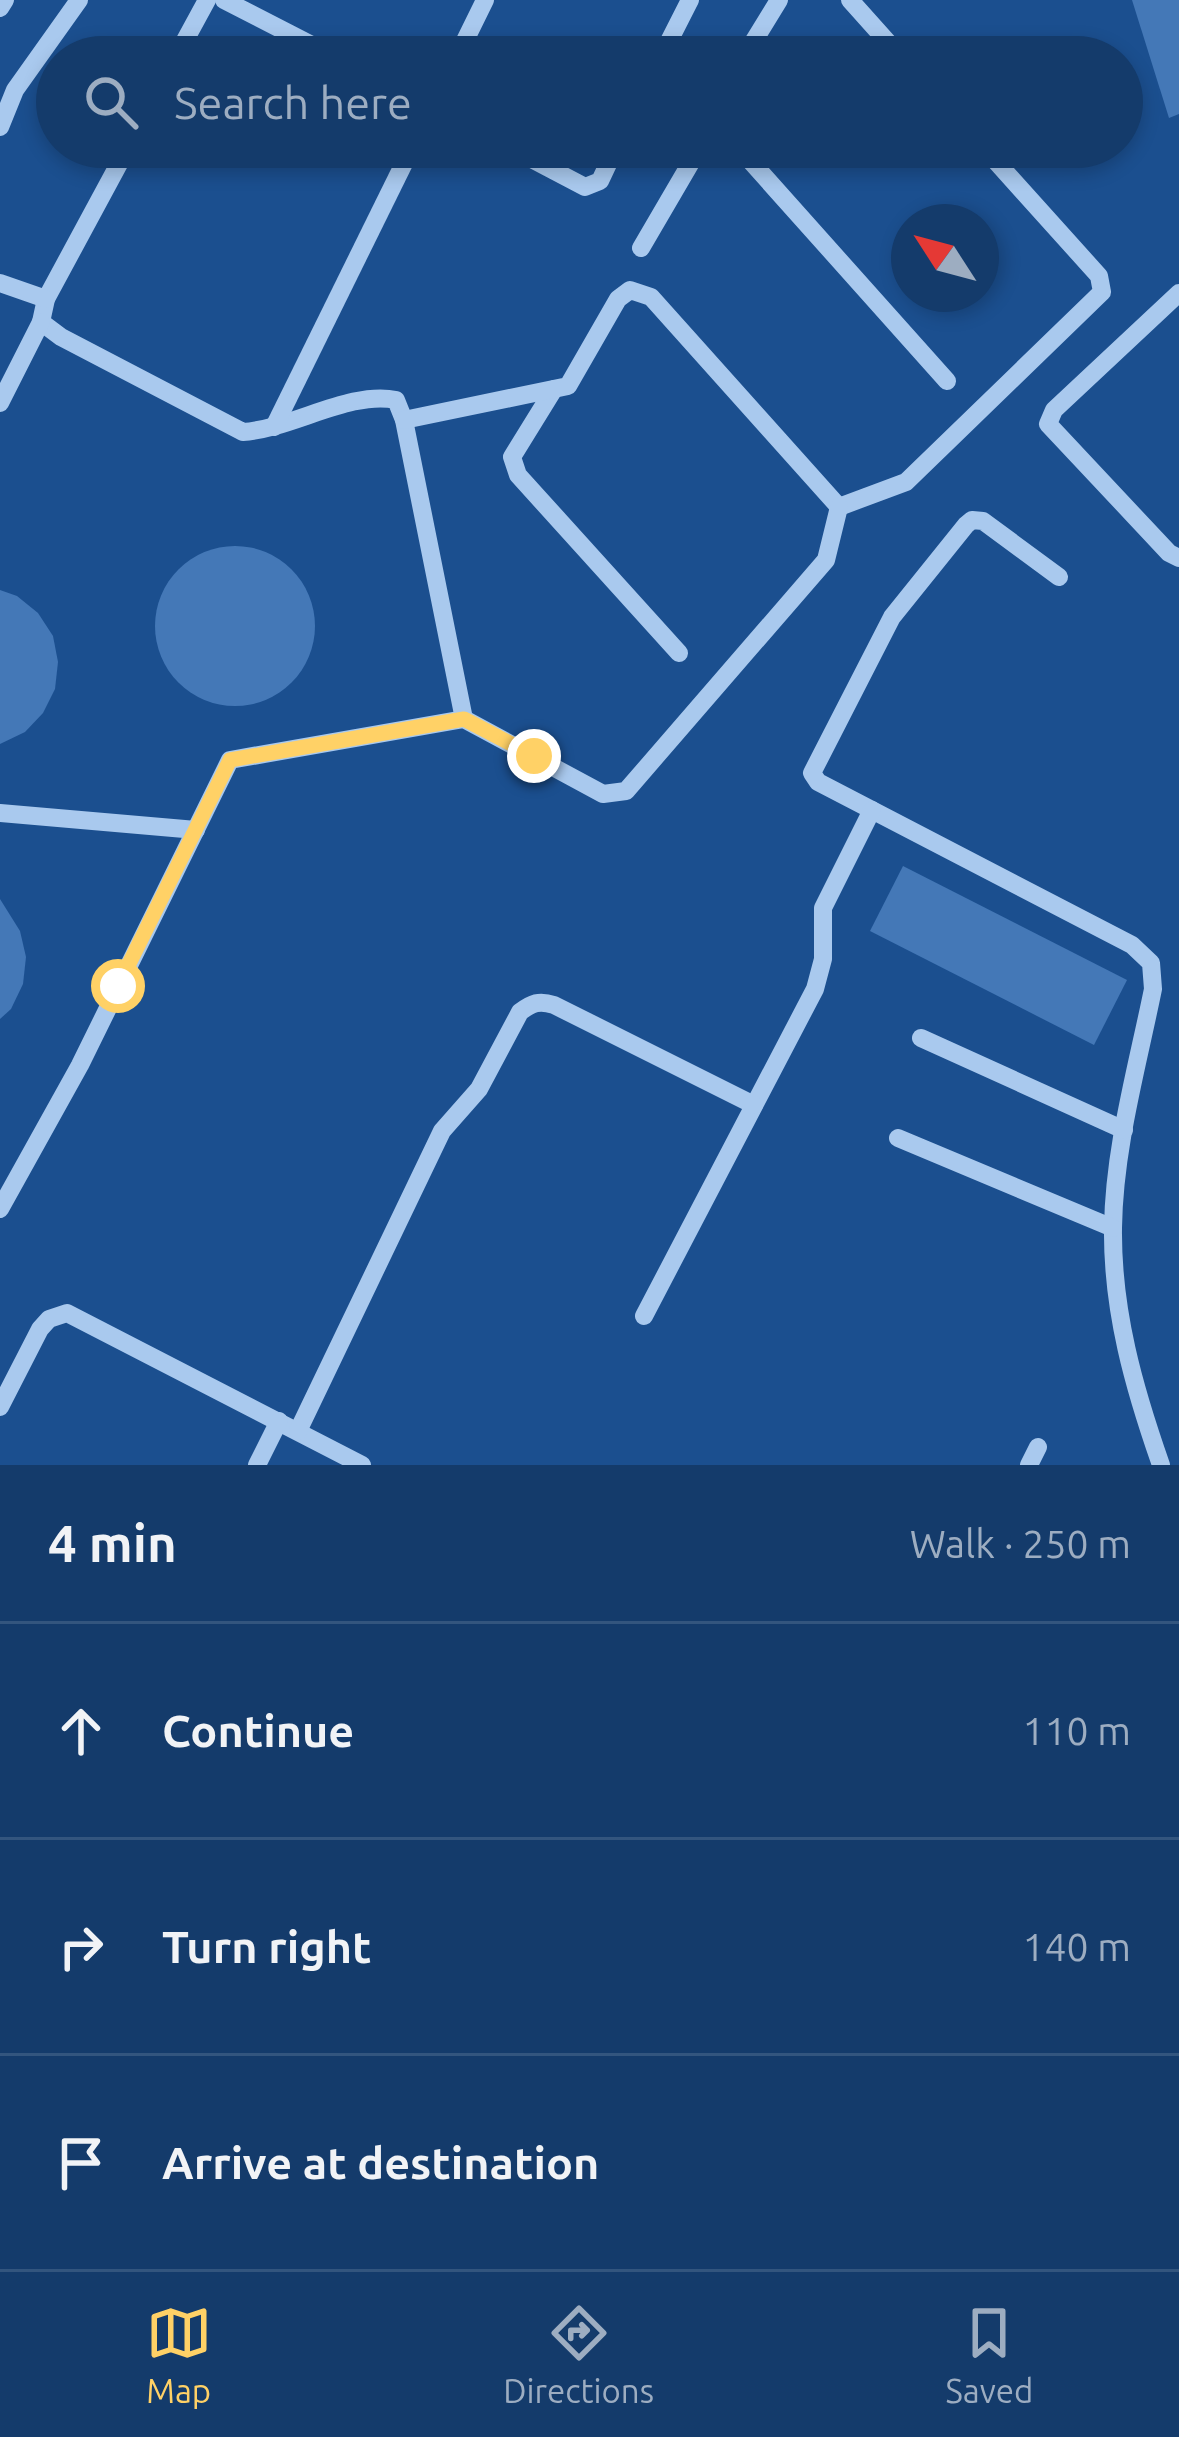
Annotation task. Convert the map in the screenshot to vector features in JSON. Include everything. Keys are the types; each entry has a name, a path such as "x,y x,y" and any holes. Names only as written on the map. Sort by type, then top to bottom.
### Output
{"lane":[{"path":"0,8 4,0"},
{"path":"53,36 79,0"},
{"path":"187,36 207,0"},
{"path":"224,0 293,36"},
{"path":"467,36 485,0"},
{"path":"672,36 690,0"},
{"path":"757,36 779,0"},
{"path":"850,0 882,36"},
{"path":"0,127 15,90 36,60"},
{"path":"0,403 40,322 46,299 117,168"},
{"path":"274,427 402,168"},
{"path":"549,168 585,187 600,181 606,168"},
{"path":"641,248 688,168"},
{"path":"757,168 947,381"},
{"path":"839,507 906,482 1102,292 1100,276 1001,168"},
{"path":"0,284 46,299"},
{"path":"404,420 568,386 618,298 630,290 651,297 839,507"},
{"path":"1179,293 1054,410 1048,424 1169,553 1179,558"},
{"path":"40,322 235,430 250,432 382,398 396,400 404,420 464,719"},
{"path":"554,389 512,457 518,475 679,653"},
{"path":"0,1209 80,1065 230,760 464,719 603,794 626,791 826,560 839,507"},
{"path":"1059,578 978,519 966,525 902,601 812,773 818,782 1132,945 1154,972 1124,1130 1113,1228 1117,1299 1130,1371 1161,1465"},
{"path":"644,1316 821,973 823,908 872,810"},
{"path":"0,813 196,830"},
{"path":"298,1431 442,1131 479,1089 527,1006 554,1004 754,1105"},
{"path":"921,1038 1124,1130"},
{"path":"898,1138 1113,1228"},
{"path":"0,1407 40,1330 49,1319 67,1313 362,1465"},
{"path":"257,1465 279,1421"}],"building":[{"path":"1132,0 1179,0 1179,114 1169,118"},
{"path":"235,546 266,552 292,569 309,595 315,626 309,657 292,683 266,700 235,706 204,700 178,683 161,657 155,626 161,595 178,569 204,552"},
{"path":"0,590 17,596 38,613 53,636 58,662 55,689 43,713 25,732 0,744"},
{"path":"903,866 1127,980 1094,1045 870,931"},
{"path":"0,899 20,931 26,957 23,984 11,1009 0,1019"}],"route":[{"path":"118,986 230,760 464,719 534,756"}]}
